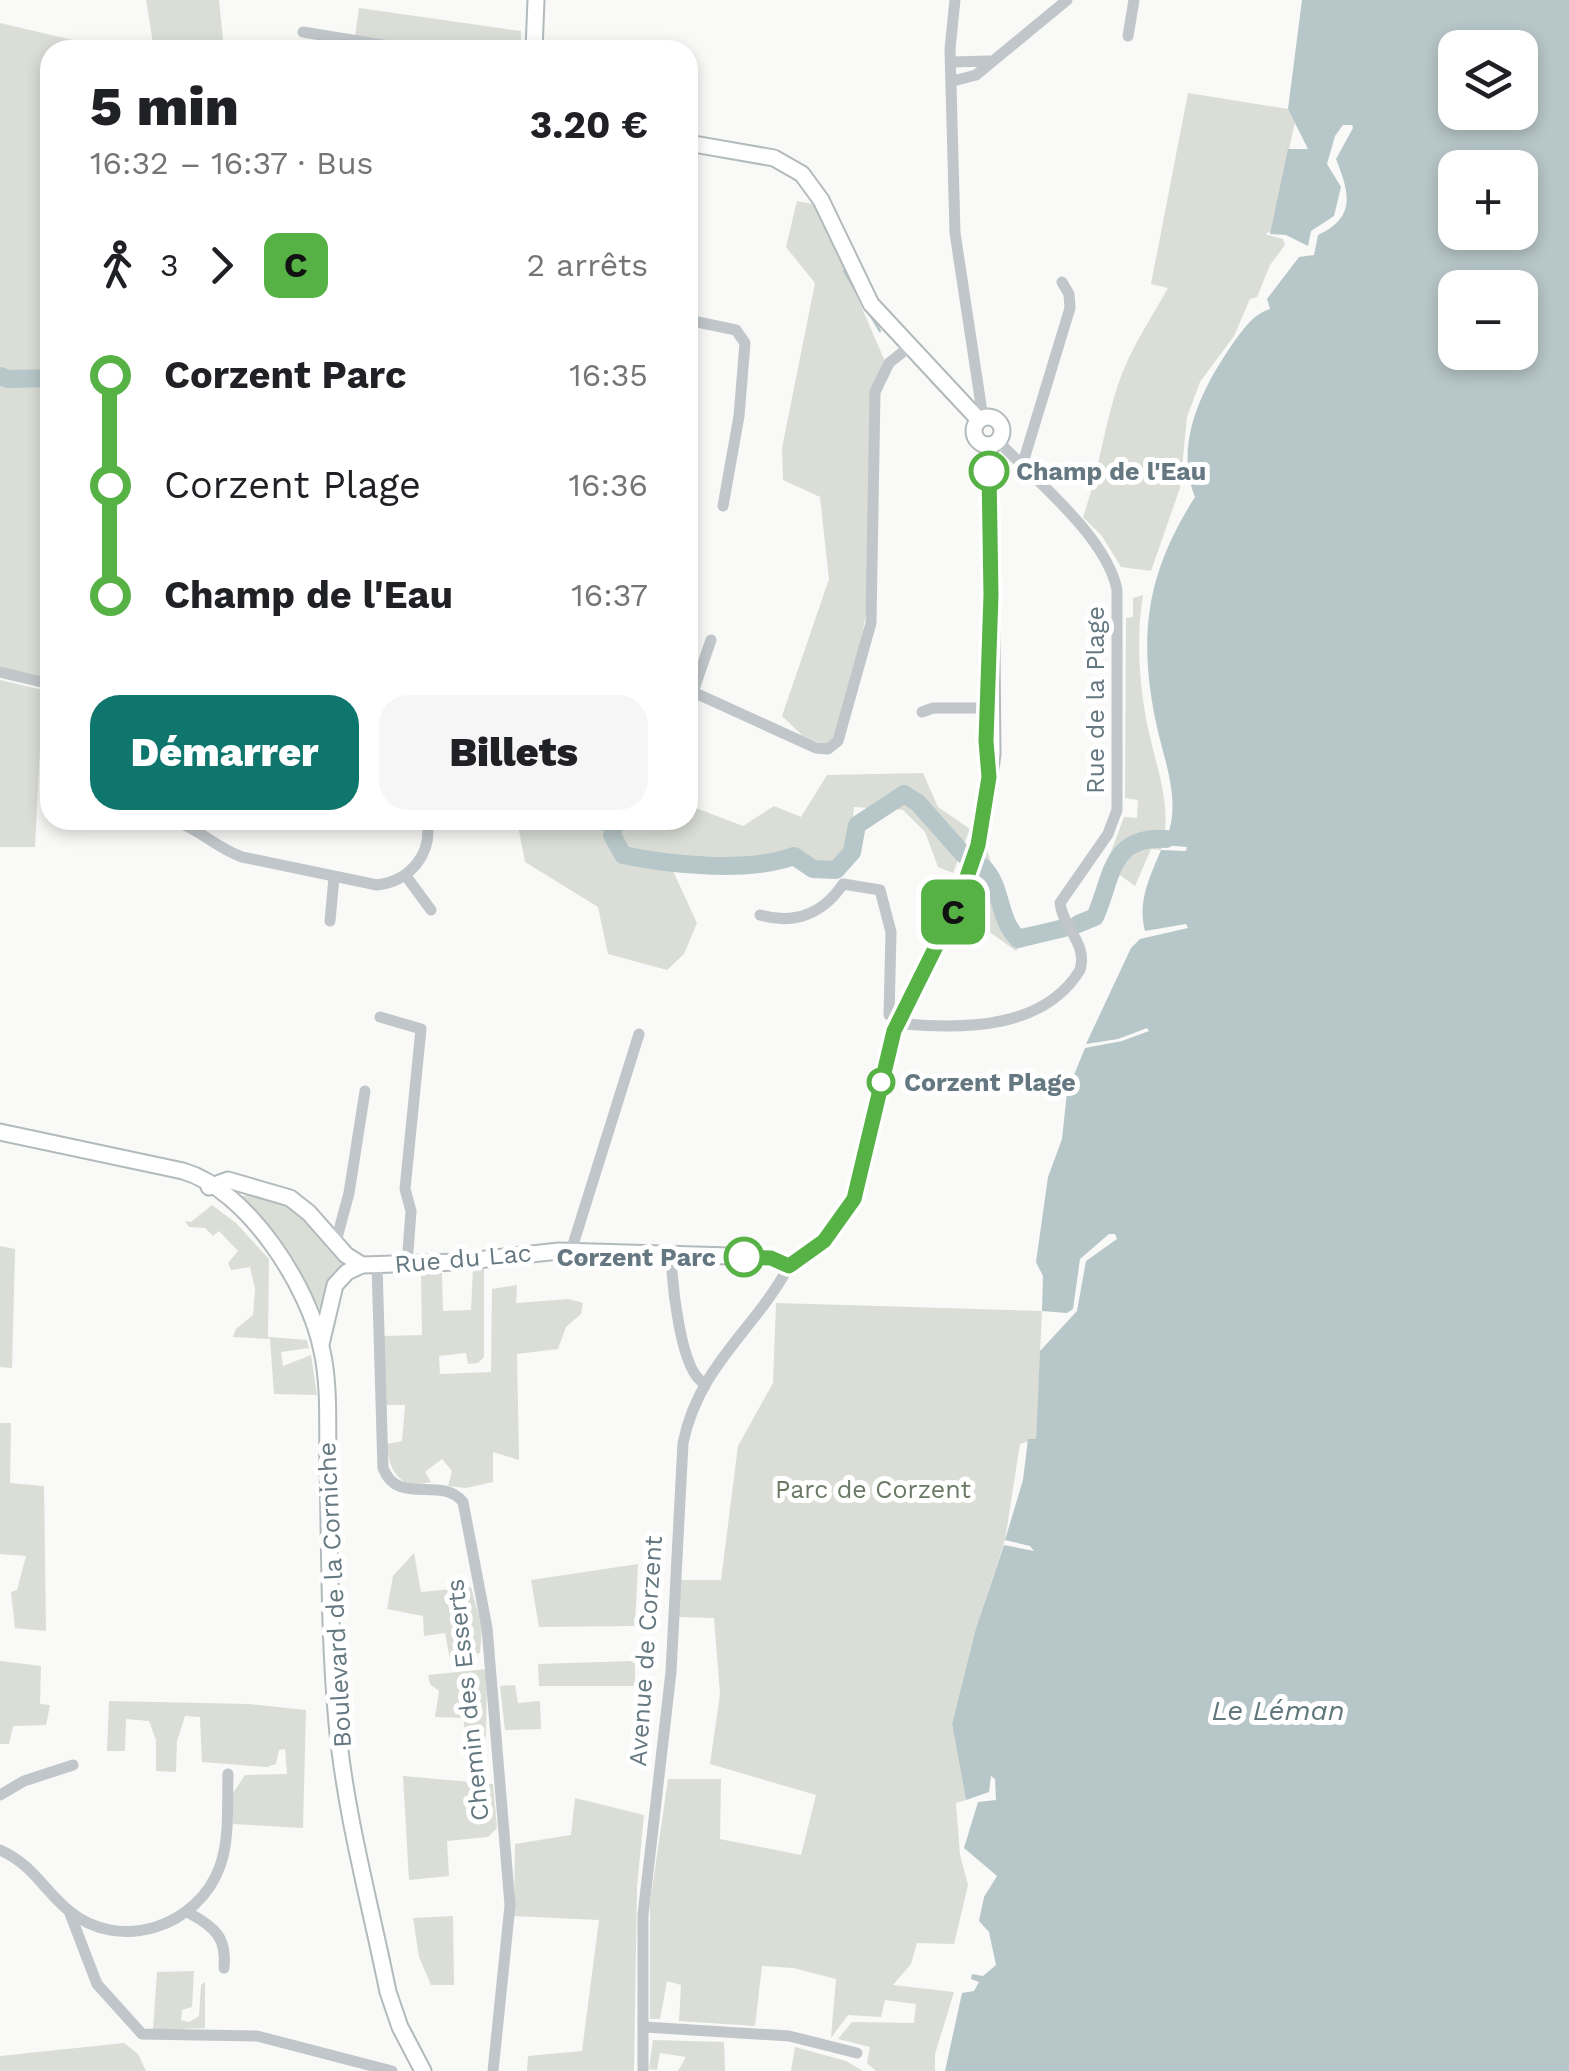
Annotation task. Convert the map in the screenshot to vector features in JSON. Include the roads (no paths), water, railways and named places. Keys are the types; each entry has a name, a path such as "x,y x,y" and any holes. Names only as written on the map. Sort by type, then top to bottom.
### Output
{"street":[{"path":"534,40 536,0"},
{"path":"789,1266 824,1241 854,1199 898,1022 966,882 982,827 989,777 989,518 993,443 974,436 981,419 955,233 955,0"},
{"path":"956,81 976,75 1067,0"},
{"path":"1128,36 1134,0"},
{"path":"304,32 353,40"},
{"path":"955,63 980,64 992,59"},
{"path":"698,145 774,158 802,174 818,195 871,304 981,419"},
{"path":"1022,466 1070,308 1069,294 1062,282"},
{"path":"698,322 736,330 745,343 739,416 723,506"},
{"path":"698,694 816,748 828,749 838,741 871,623 875,392 890,364 909,348"},
{"name":"Rue de la Plage","path":"898,1022 1008,1022 1028,1014 1068,985 1080,970 1081,947 1066,925 1061,898 1103,841 1118,810 1118,597 1111,568 1100,550 1022,466 993,443"},
{"path":"698,677 710,640"},
{"path":"0,672 40,682"},
{"path":"922,712 933,708 987,708"},
{"path":"199,830 226,852 242,857 376,885 406,876 424,852 426,830"},
{"path":"406,876 431,910"},
{"path":"330,921 334,877"},
{"path":"760,914 778,920 806,916 833,900 843,884 880,890 891,932 889,1015 898,1022"},
{"path":"380,1017 416,1024 421,1029 405,1189 412,1211 407,1264"},
{"path":"571,1251 639,1034"},
{"path":"335,1245 350,1192 366,1091"},
{"name":"Boulevard de la Corniche","path":"0,1132 190,1172 245,1212 301,1292 321,1344 325,1370 334,1691 341,1758 388,1992 400,2027 423,2071"},
{"name":"Boulevard de la Corniche","path":"218,1189 290,1198 309,1213 335,1245 369,1265"},
{"name":"Rue du Lac","path":"321,1344 334,1285 347,1272 369,1265 571,1251 771,1258 789,1266"},
{"path":"671,1254 674,1300 693,1375 704,1384"},
{"name":"Chemin des Esserts","path":"369,1265 383,1468 387,1478 399,1488 448,1490 463,1502 487,1628 510,1905 492,2071"},
{"name":"Avenue de Corzent","path":"643,2071 643,1915 671,1672 683,1443 704,1384 730,1344 771,1298 789,1266"},
{"path":"0,1794 24,1780 72,1765"},
{"path":"0,1850 27,1864 69,1911 99,1926 134,1932 152,1929 189,1913 220,1868 225,1848 228,1774"},
{"path":"69,1911 104,1995 142,2034 257,2036 392,2071"},
{"path":"189,1913 220,1936 226,1948 224,1968"},
{"path":"81,1946 99,1926"},
{"path":"645,2027 788,2036 857,2052"}],"water":[{"name":"Le Léman","path":"1302,0 1569,0 1569,2071 945,2071 962,1993 974,1991 979,1982 971,1979 972,1974 983,1976 996,1965 989,1932 979,1921 984,1897 997,1876 964,1848 978,1802 996,1800 995,1779 991,1776 989,1792 966,1800 952,1724 976,1628 1004,1545 1034,1551 1030,1546 1005,1540 1023,1480 1028,1439 1036,1439 1040,1351 1077,1311 1086,1261 1117,1239 1115,1234 1109,1234 1080,1259 1073,1309 1067,1313 1042,1311 1043,1276 1036,1262 1048,1177 1062,1139 1067,1092 1085,1048 1149,1031 1147,1028 1118,1039 1086,1044 1131,948 1140,939 1188,928 1186,924 1145,931 1143,920 1146,889 1161,850 1186,851 1187,847 1163,845 1169,830 1172,798 1150,687 1147,657 1151,603 1167,551 1195,497 1188,455 1203,394 1247,325 1270,309 1267,299 1299,257 1314,255 1318,235 1331,228 1344,212 1346,193 1336,159 1352,125 1343,125 1335,136 1327,164 1341,187 1334,216 1311,231 1308,246 1286,235 1270,234 1288,149 1308,149 1288,109"}],"waterway":[{"path":"844,271 859,296"},
{"path":"868,311 880,331"},
{"path":"0,376 40,378"},
{"path":"931,381 954,405"},
{"path":"613,830 623,855 732,866 794,856 813,869 836,870 852,852 857,825 904,794 918,803 964,855"},
{"path":"1078,924 1095,917 1110,874 1123,852 1133,844 1166,839"},
{"path":"983,867 994,884 1006,922 1018,939 1064,928"}],"place":[{"name":"Champ de l'Eau","path":"989,471"},
{"name":"Corzent Plage","path":"881,1082"},
{"name":"Corzent Parc","path":"744,1257"}],"park label":[{"name":"Parc de Corzent","path":"873,1489"}]}
